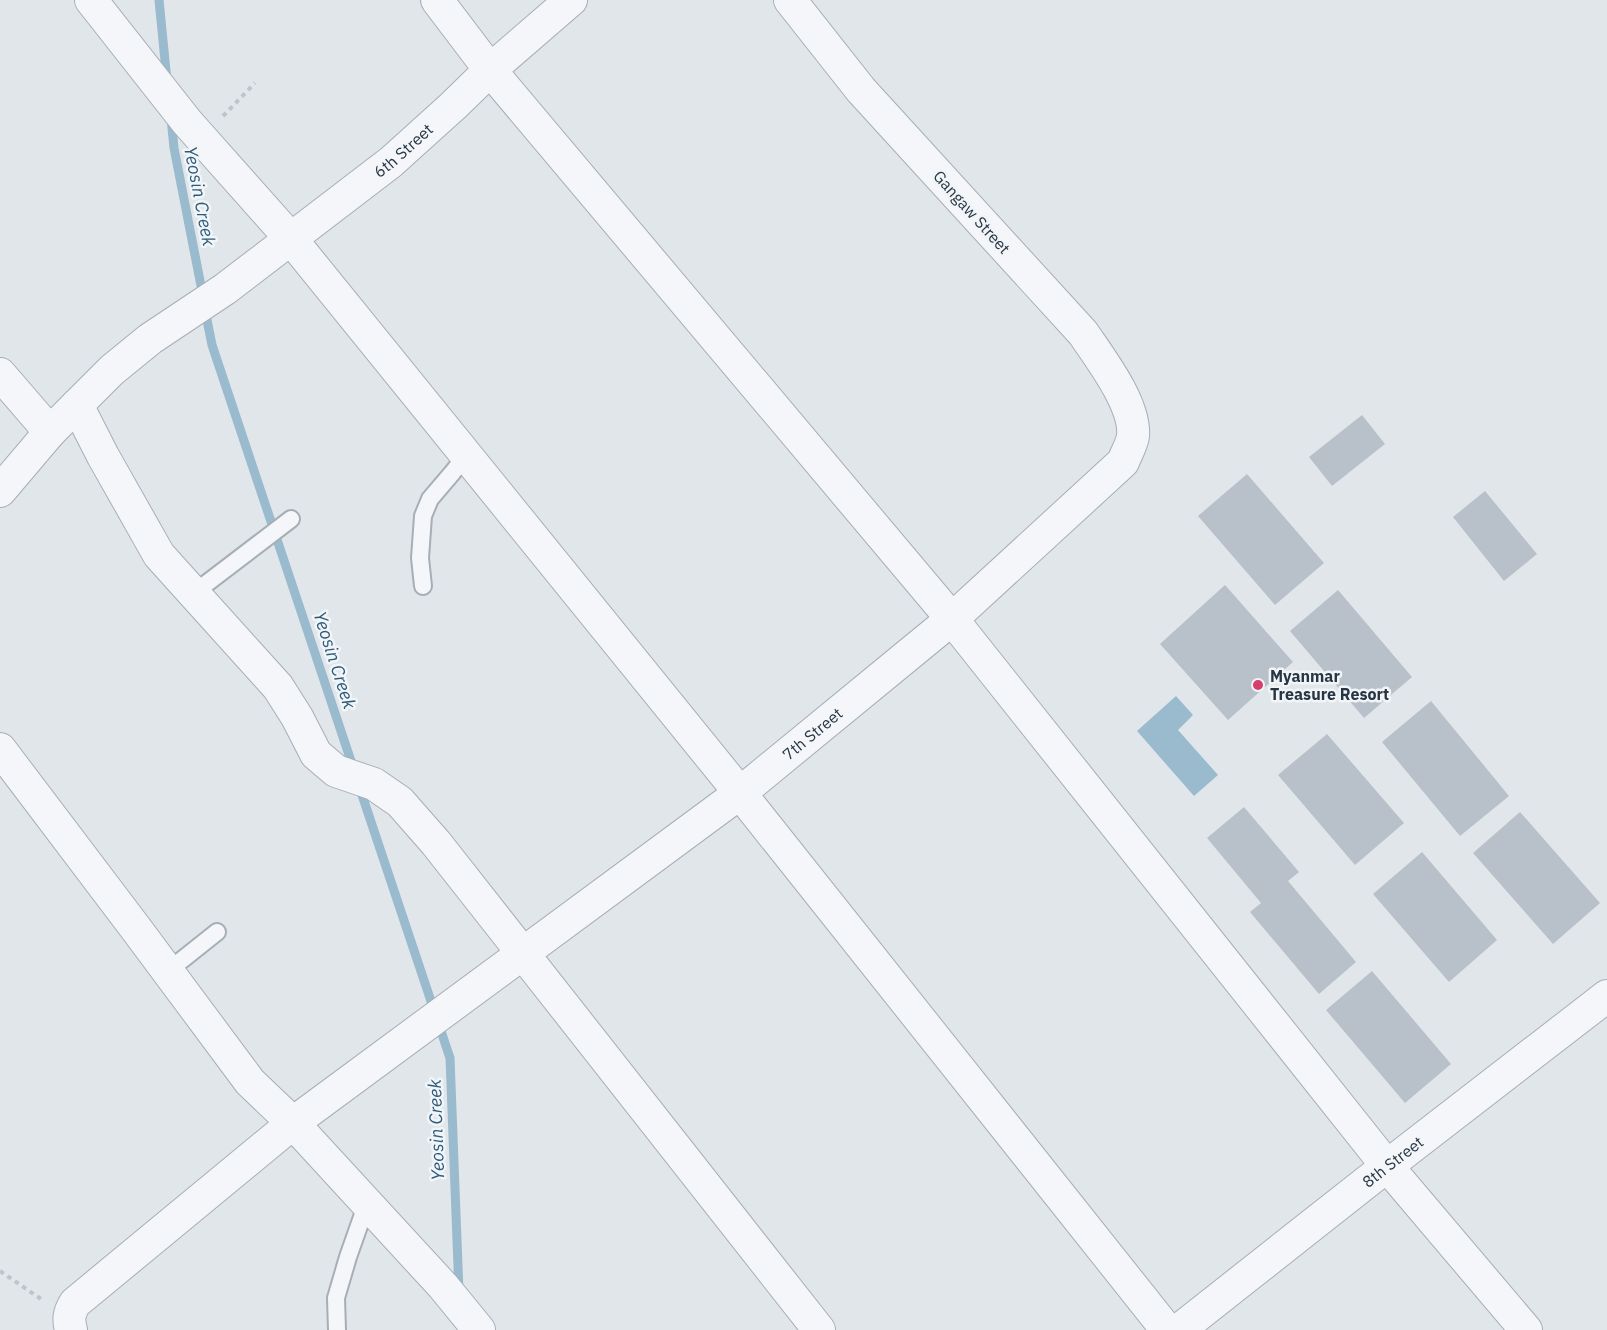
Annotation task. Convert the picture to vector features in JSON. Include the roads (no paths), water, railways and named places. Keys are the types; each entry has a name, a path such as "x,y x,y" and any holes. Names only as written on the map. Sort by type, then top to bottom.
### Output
{"street":[{"path":"91,0 195,130 291,239 740,793 1167,1330"},
{"path":"437,0 490,70 952,619 1387,1166 1526,1330"},
{"name":"6th Street","path":"0,491 50,432 112,370 150,339 225,289 391,162 490,70 571,0"},
{"name":"Gangaw Street","path":"790,0 861,90 1083,333 1111,374 1130,412 1132,436"},
{"path":"0,374 50,432"},
{"path":"77,405 159,555 278,687 316,754 336,771 374,784 400,802 436,843 819,1330"},
{"name":"7th Street","path":"64,1326 75,1303 293,1123 740,793 952,619 1123,462 1132,436"},
{"path":"0,748 250,1082 293,1123 443,1286 478,1328"},
{"name":"8th Street","path":"1179,1330 1607,996"}],"lane":[{"path":"423,586 420,558 423,516 430,499 466,455"},
{"path":"194,593 287,523"},
{"path":"168,971 217,932"},
{"path":"336,1330 336,1298 367,1203"}],"water":[{"path":"1176,696 1193,715 1178,730 1218,775 1194,796 1137,731"}],"waterway":[{"name":"Yeosin Creek","path":"159,0 167,81"},
{"name":"Yeosin Creek","path":"171,118 174,148 203,296"},
{"name":"Yeosin Creek","path":"205,310 212,345 354,770"},
{"name":"Yeosin Creek","path":"359,786 450,1058 459,1292"}],"place":[{"name":"Myanmar Treasure Resort","path":"1258,685"}]}
